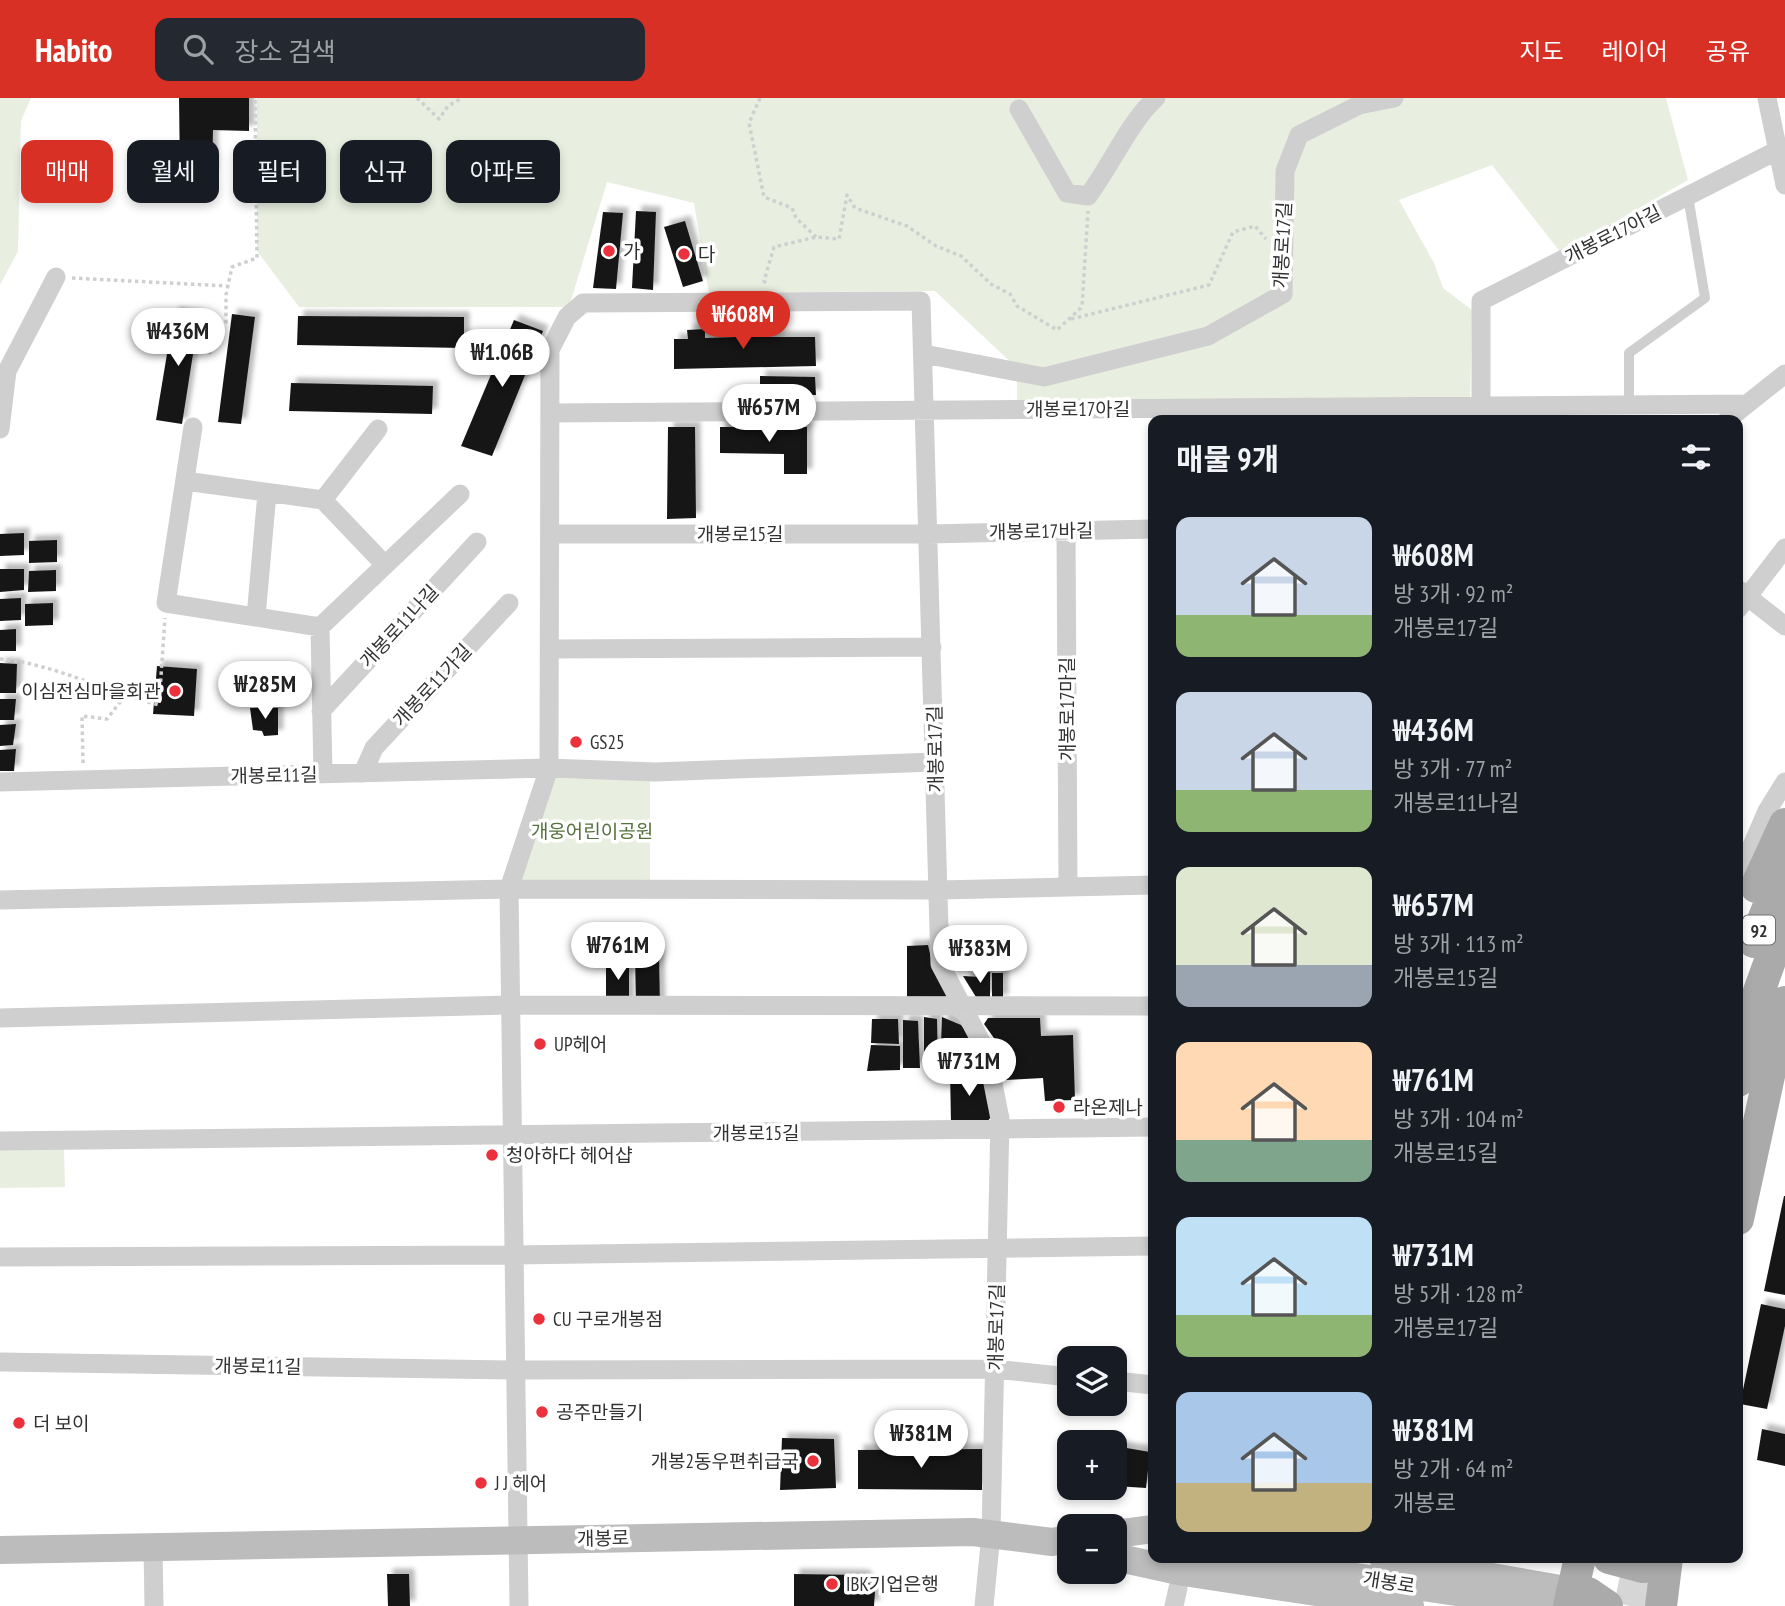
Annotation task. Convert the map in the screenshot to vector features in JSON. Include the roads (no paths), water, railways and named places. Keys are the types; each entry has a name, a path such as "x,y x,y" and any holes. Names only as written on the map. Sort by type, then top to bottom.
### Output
{"main road":[{"path":"1743,920 1785,824"},
{"name":"92","path":"1743,978 1752,946 1785,866"},
{"name":"92","path":"1743,1058 1756,1000 1785,919"},
{"path":"1743,1196 1785,1002"},
{"path":"1127,1532 1148,1530"},
{"name":"개봉로","path":"0,1550 991,1534 1057,1544"},
{"path":"1127,1546 1148,1547"},
{"name":"개봉로","path":"1127,1563 1179,1588 1378,1570"},
{"name":"개봉로","path":"1289,1563 1378,1570 1410,1606"},
{"path":"1564,1601 1578,1563"},
{"path":"1628,1563 1643,1567 1651,1563"},
{"path":"1661,1606 1667,1563"},
{"path":"1378,1570 1564,1601 1588,1593 1607,1606"},
{"path":"1127,1577 1281,1606"}],"street":[{"path":"1019,108 1067,193 1088,196 1111,166 1143,109 1156,98"},
{"name":"개봉로17길","path":"924,354 1044,377 1208,336 1283,294 1285,171 1299,135 1359,105 1394,98"},
{"path":"1767,98 1785,186"},
{"name":"개봉로17아길","path":"1481,406 1481,301 1778,150"},
{"path":"0,429 7,371 56,277"},
{"name":"개봉로17길","path":"550,414 550,350 567,317 583,303 921,301 940,964 986,1053 1000,1131 991,1534 984,1606"},
{"path":"1733,415 1785,374"},
{"name":"개봉로17아길","path":"926,411 1747,404"},
{"path":"519,1606 509,890 549,768 550,414 926,411"},
{"path":"193,426 166,603 320,627"},
{"path":"323,500 378,429"},
{"path":"185,481 323,500 385,565"},
{"path":"256,617 267,493"},
{"path":"323,774 320,627 460,494"},
{"name":"개봉로17바길","path":"929,534 1148,529"},
{"name":"개봉로17마길","path":"1066,531 1068,887"},
{"name":"개봉로15길","path":"550,534 929,534"},
{"name":"개봉로11나길","path":"321,711 477,542"},
{"path":"1743,596 1785,548"},
{"path":"1743,599 1785,626"},
{"name":"개봉로11가길","path":"363,773 374,748 509,603"},
{"path":"550,649 932,646"},
{"path":"549,768 655,772 935,762"},
{"name":"개봉로11길","path":"0,782 549,768"},
{"path":"1743,866 1767,811 1785,782"},
{"path":"0,900 509,890 938,890 1148,885"},
{"path":"0,1018 509,1005 1148,1006"},
{"path":"1000,1131 1148,1128"},
{"name":"개봉로15길","path":"511,1135 1000,1131"},
{"path":"0,1141 511,1135"},
{"path":"0,1257 514,1255 1148,1246"},
{"name":"개봉로11길","path":"0,1362 516,1370"},
{"path":"516,1370 995,1369 1057,1376"},
{"path":"1127,1382 1148,1384"},
{"path":"153,1547 154,1606"}],"lane":[{"name":"개봉로17아길","path":"1629,405 1629,352 1705,298 1688,196"}],"tunnel":[{"path":"1630,1606 1639,1563"}],"place":[{"name":"가","path":"609,251"},
{"name":"다","path":"684,254"},
{"name":"이심전심마을회관","path":"175,691"},
{"name":"GS25","path":"576,742"},
{"name":"UP헤어","path":"540,1044"},
{"name":"라온제나","path":"1059,1107"},
{"name":"청아하다 헤어샵","path":"492,1155"},
{"name":"CU 구로개봉점","path":"539,1319"},
{"name":"공주만들기","path":"542,1412"},
{"name":"더 보이","path":"19,1423"},
{"name":"개봉2동우편취급국","path":"813,1461"},
{"name":"J J 헤어","path":"481,1483"},
{"name":"IBK기업은행","path":"832,1584"}],"park label":[{"name":"개웅어린이공원","path":"592,831"}]}
